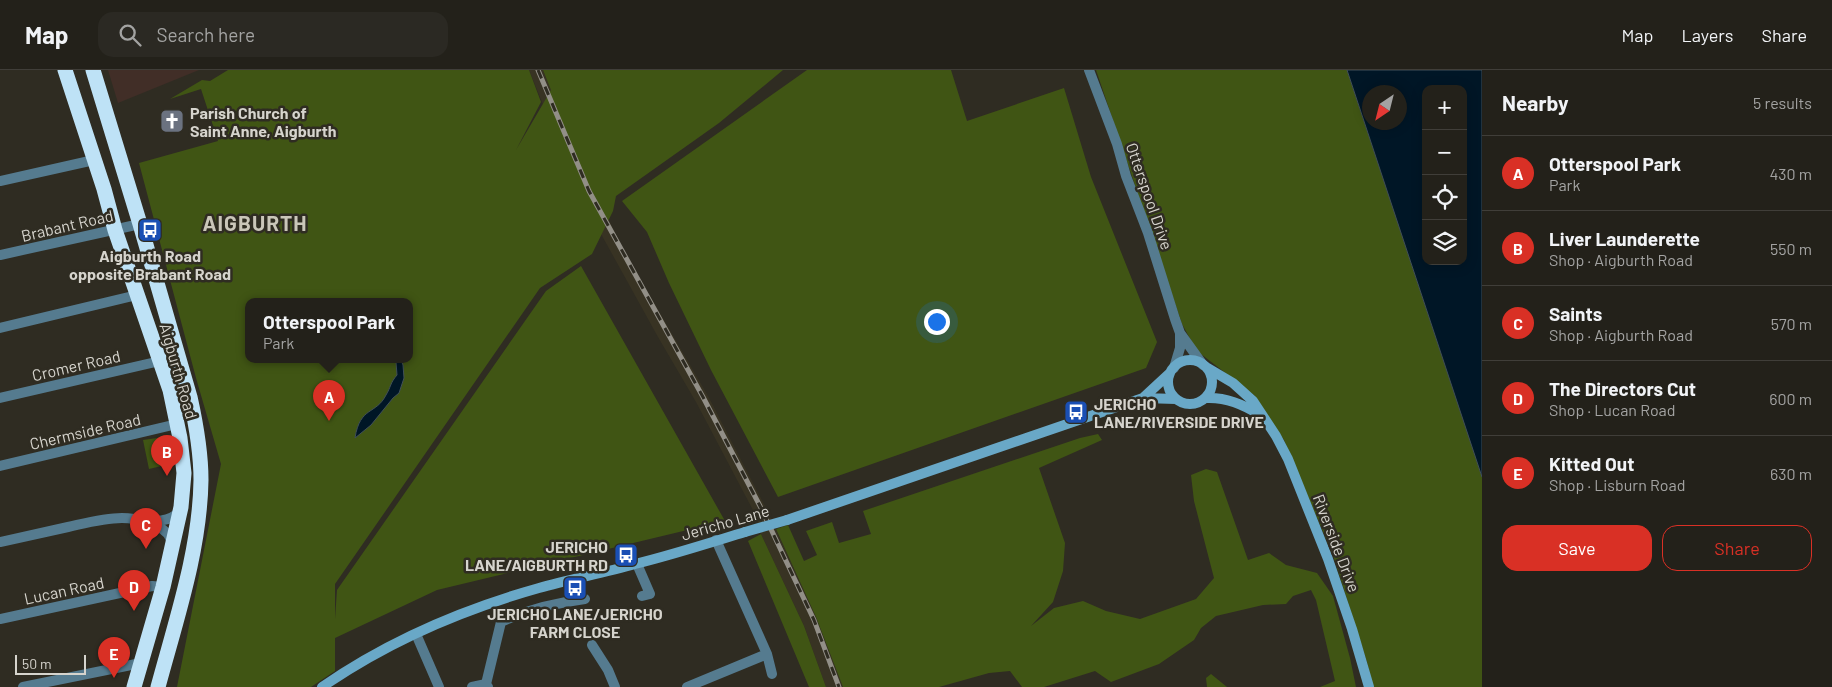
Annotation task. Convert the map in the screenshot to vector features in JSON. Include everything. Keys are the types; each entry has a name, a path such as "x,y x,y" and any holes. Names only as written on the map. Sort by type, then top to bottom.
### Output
{"highway":[{"name":"Aigburth Road","path":"65,70 104,189 115,230 170,390 180,438 184,473 181,506 174,545 134,687"},
{"name":"Aigburth Road","path":"93,70 140,224 190,397 196,426 201,480 199,512 194,546 158,687"}],"street":[{"name":"Otterspool Drive","path":"1089,70 1148,233 1180,333 1180,348 1172,370"},
{"path":"0,181 94,160"},
{"name":"Brabant Road","path":"0,255 140,224"},
{"path":"0,328 137,295"},
{"name":"Otterspool Drive","path":"1180,333 1205,366"},
{"name":"Cromer Road","path":"0,398 160,361"},
{"path":"1185,361 1198,362 1205,366 1210,373 1212,386 1206,398 1193,404 1176,399 1169,387 1172,370 1185,361"},
{"name":"Riverside Drive","path":"1205,366 1245,392 1276,436 1288,459 1328,560 1352,629 1369,687"},
{"name":"Jericho Lane","path":"1143,398 1172,370"},
{"name":"Jericho Lane","path":"322,687 353,666 416,634 489,604 539,588 637,564 787,520 1143,398 1176,399"},
{"name":"Riverside Drive","path":"1206,398 1221,398 1236,403 1262,417"},
{"name":"Chermside Road","path":"0,466 177,424"},
{"path":"0,542 104,519 126,518 154,521 174,517 180,512 181,506"},
{"path":"154,521 168,534 174,545"},
{"path":"716,540 767,654 772,674"},
{"path":"637,564 650,594"},
{"name":"Lucan Road","path":"0,619 152,586 163,587"},
{"path":"472,687 487,685 501,622 525,611 561,602 585,599"},
{"path":"416,634 439,687"},
{"path":"592,645 608,670 615,687"},
{"path":"687,687 767,654"},
{"path":"23,687 141,663"}],"shaded area":[{"path":"108,70 199,70 118,103"},
{"path":"529,70 543,70 588,178 625,253 708,396 767,510 816,617 843,687 826,687 804,626 761,534 755,514 696,402 580,196"}],"green space":[{"path":"228,70 529,70 541,102 516,150 551,90 543,70 783,70 719,123 616,196 613,211 592,254 540,288 335,584 335,619 337,590 546,291 581,266 725,521 437,590 335,638 335,671 311,687 177,687 221,464 196,378 139,163 218,141 201,89 170,99 202,80 210,81"},
{"path":"807,70 951,70 967,121 1064,88 1091,177 1157,342 1146,368 778,497 711,370 647,232 622,201"},
{"path":"1096,70 1347,70 1362,115 1362,130 1367,130 1482,477 1482,687 1373,687 1367,662 1333,555 1284,440 1254,395 1197,351 1182,324"},
{"path":"1098,434 1102,440 1039,468 1065,543 1063,571 1053,602 1031,626 1054,608 1083,601 1106,611 1140,619 1196,599 1214,578 1194,501 1191,475 1206,469 1217,472 1248,560 1269,553 1286,565 1317,573 1333,596 1356,687 1320,687 1335,681 1316,600 1311,590 1293,596 1286,604 1263,605 1216,616 1201,628 1194,640 1159,664 1111,682 1095,671 1044,687 1022,687 1010,671 989,673 939,687 843,687 816,617 776,529 788,525 804,561 817,555 806,531 832,522 839,543 871,534 863,511 1080,438"},
{"path":"164,437 169,446 170,464 149,469 143,440"},
{"path":"761,534 804,626 826,687 809,687 748,541"},
{"path":"1211,674 1227,687 1207,687 1206,678"}],"water":[{"path":"1347,70 1482,70 1482,477 1367,130 1407,130 1407,85 1362,85 1362,115"},
{"path":"396,363 402,363 404,378 399,393 371,425 355,438 357,428 364,416 378,406 397,375"}],"railway":[{"path":"538,70 589,191 703,397 760,506 814,620 839,687"}],"place":[{"name":"Parish Church of Saint Anne, Aigburth","path":"172,121"},
{"name":"Aigburth Road opposite Brabant Road","path":"150,230"},
{"name":"JERICHO LANE/RIVERSIDE DRIVE","path":"1076,412"},
{"name":"Otterspool Park","path":"329,421"},
{"name":"Liver Launderette","path":"167,476"},
{"name":"Saints","path":"146,549"},
{"name":"JERICHO LANE/AIGBURTH RD","path":"626,555"},
{"name":"JERICHO LANE/JERICHO FARM CLOSE","path":"575,588"},
{"name":"The Directors Cut","path":"134,611"},
{"name":"Kitted Out","path":"114,678"}],"district":[{"name":"AIGBURTH","path":"255,222"}]}
